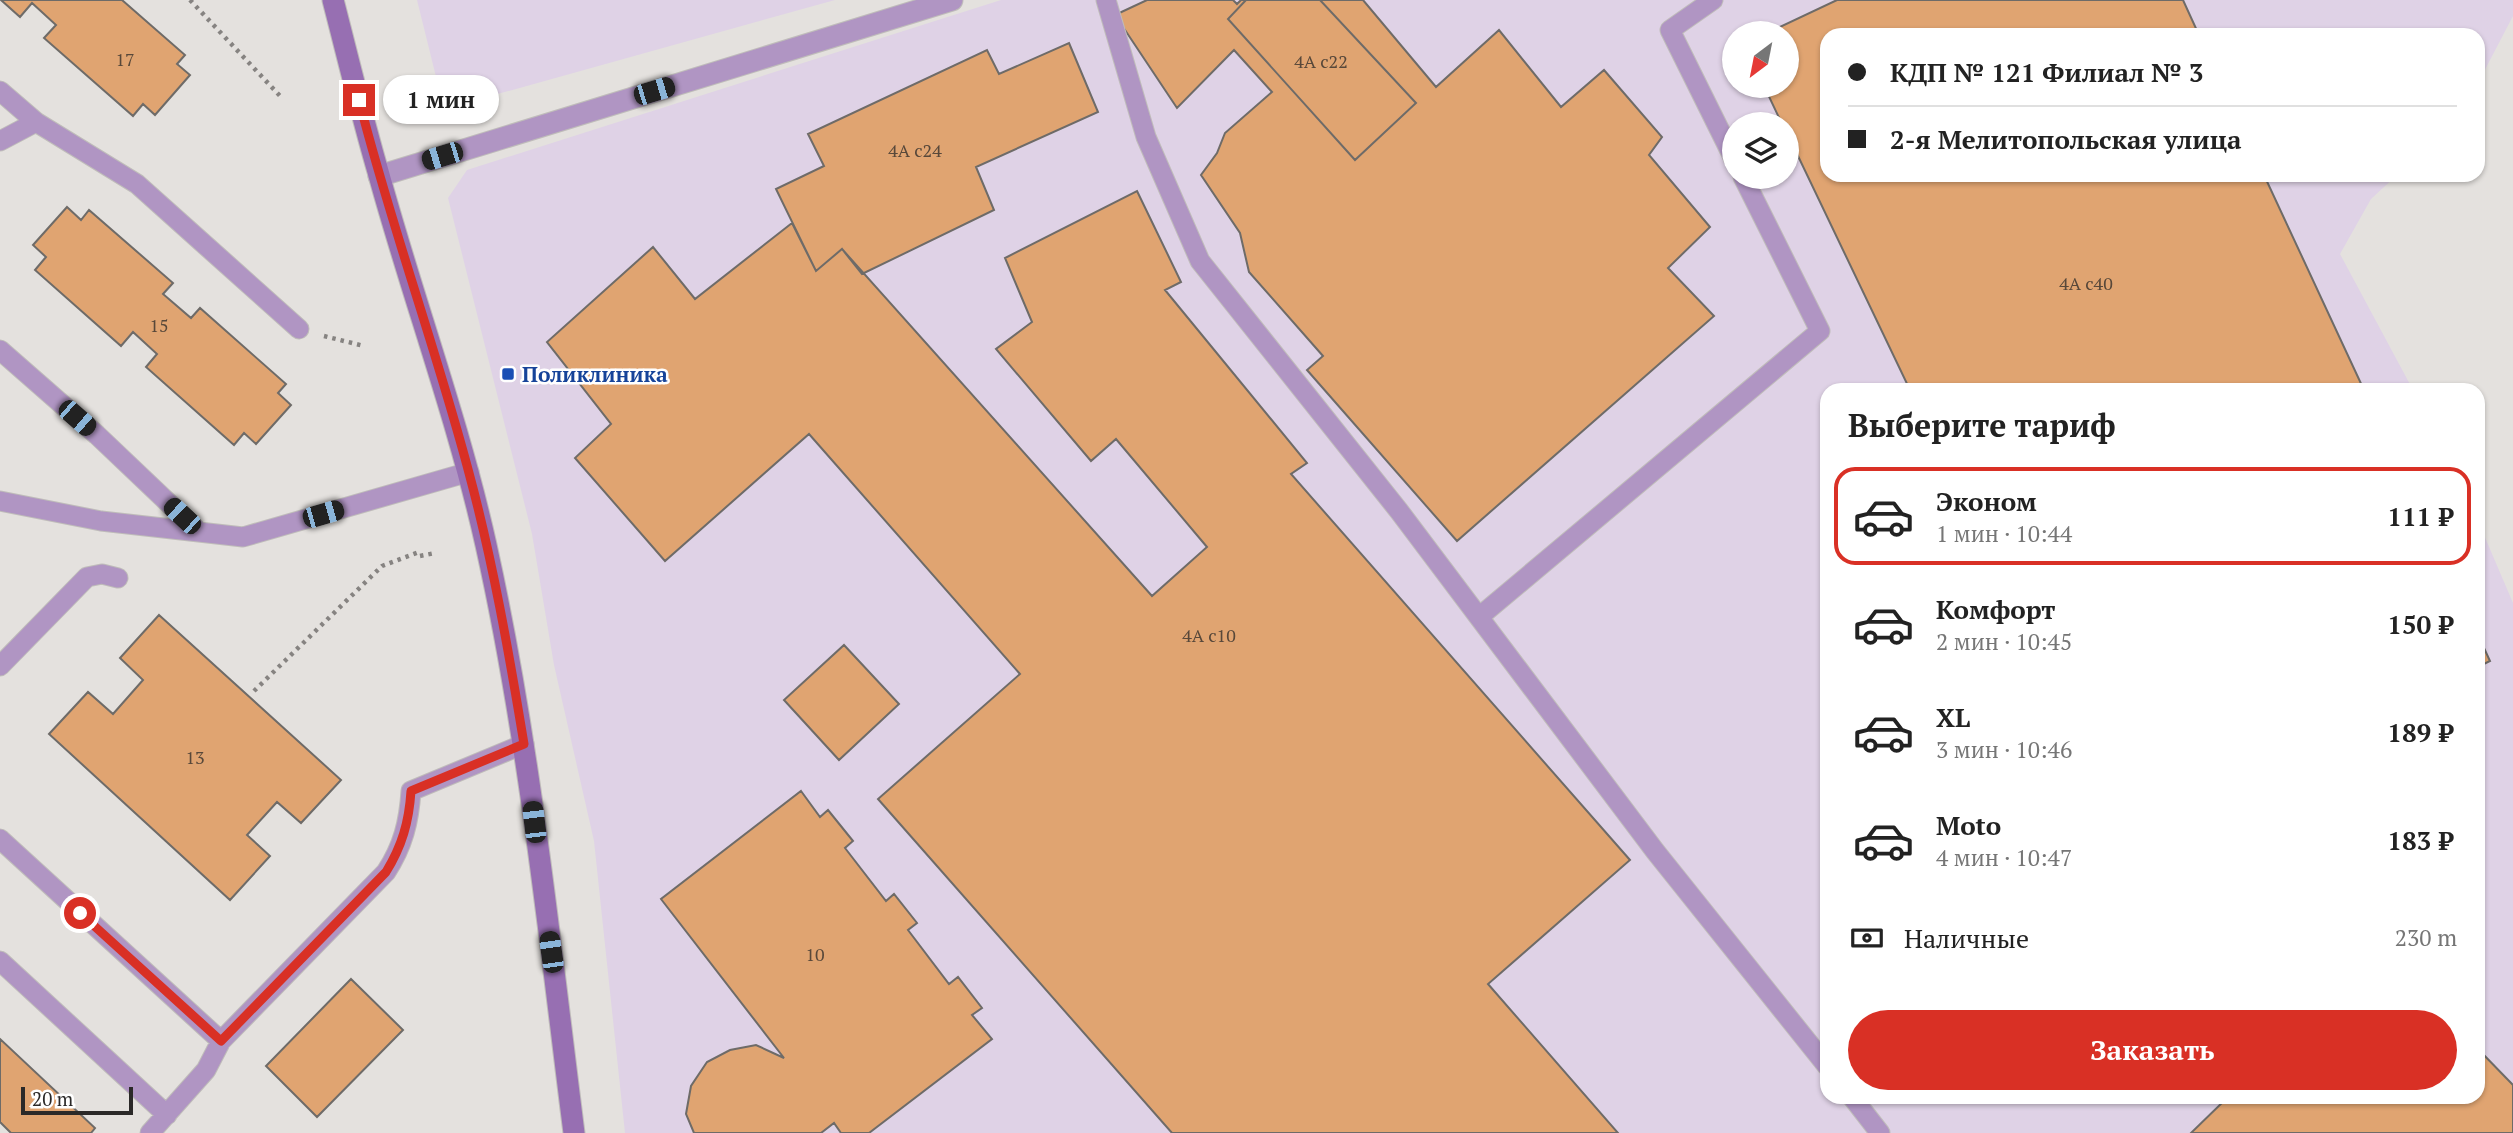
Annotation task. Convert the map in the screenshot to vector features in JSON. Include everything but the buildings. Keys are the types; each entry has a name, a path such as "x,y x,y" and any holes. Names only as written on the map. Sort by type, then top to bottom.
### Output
{"street":[{"path":"333,0 379,176 469,472 509,655 524,744 574,1133"},
{"path":"379,176 952,0"}],"lane":[{"path":"1107,0 1146,137 1199,261 1399,511 1655,851 1820,1057"},
{"path":"1713,0 1671,30 1722,134"},
{"path":"0,91 36,122 137,184 299,329"},
{"path":"0,141 36,122"},
{"path":"1479,617 1820,331 1749,189"},
{"path":"0,350 97,435 199,531"},
{"path":"0,501 101,521 243,537 469,472"},
{"path":"0,666 87,578 102,574 118,578"},
{"path":"150,1133 206,1070 221,1041 386,872 400,849 406,832 411,791 524,744"},
{"path":"0,839 221,1041"},
{"path":"0,961 167,1115"},
{"path":"1857,1104 1880,1133"}],"path":[{"path":"190,0 281,97"},
{"path":"299,329 364,346"},
{"path":"254,691 382,566 419,554 435,553"}],"shaded area":[{"path":"417,0 835,0 444,109"},
{"path":"1001,0 2513,0 2513,16 2485,70 2485,28 1820,28 1820,182 2389,182 2371,199 2340,254 2409,383 1820,383 1820,1104 2485,1104 2485,537 2513,603 2513,1133 625,1133 594,841 554,665 532,534 448,198 467,170"}],"place":[{"name":"Поликлиника","path":"508,374"}],"route":[{"path":"80,913 221,1041 386,872 400,849 406,832 411,791 524,744 512,667 469,472 379,176 359,100"}]}
